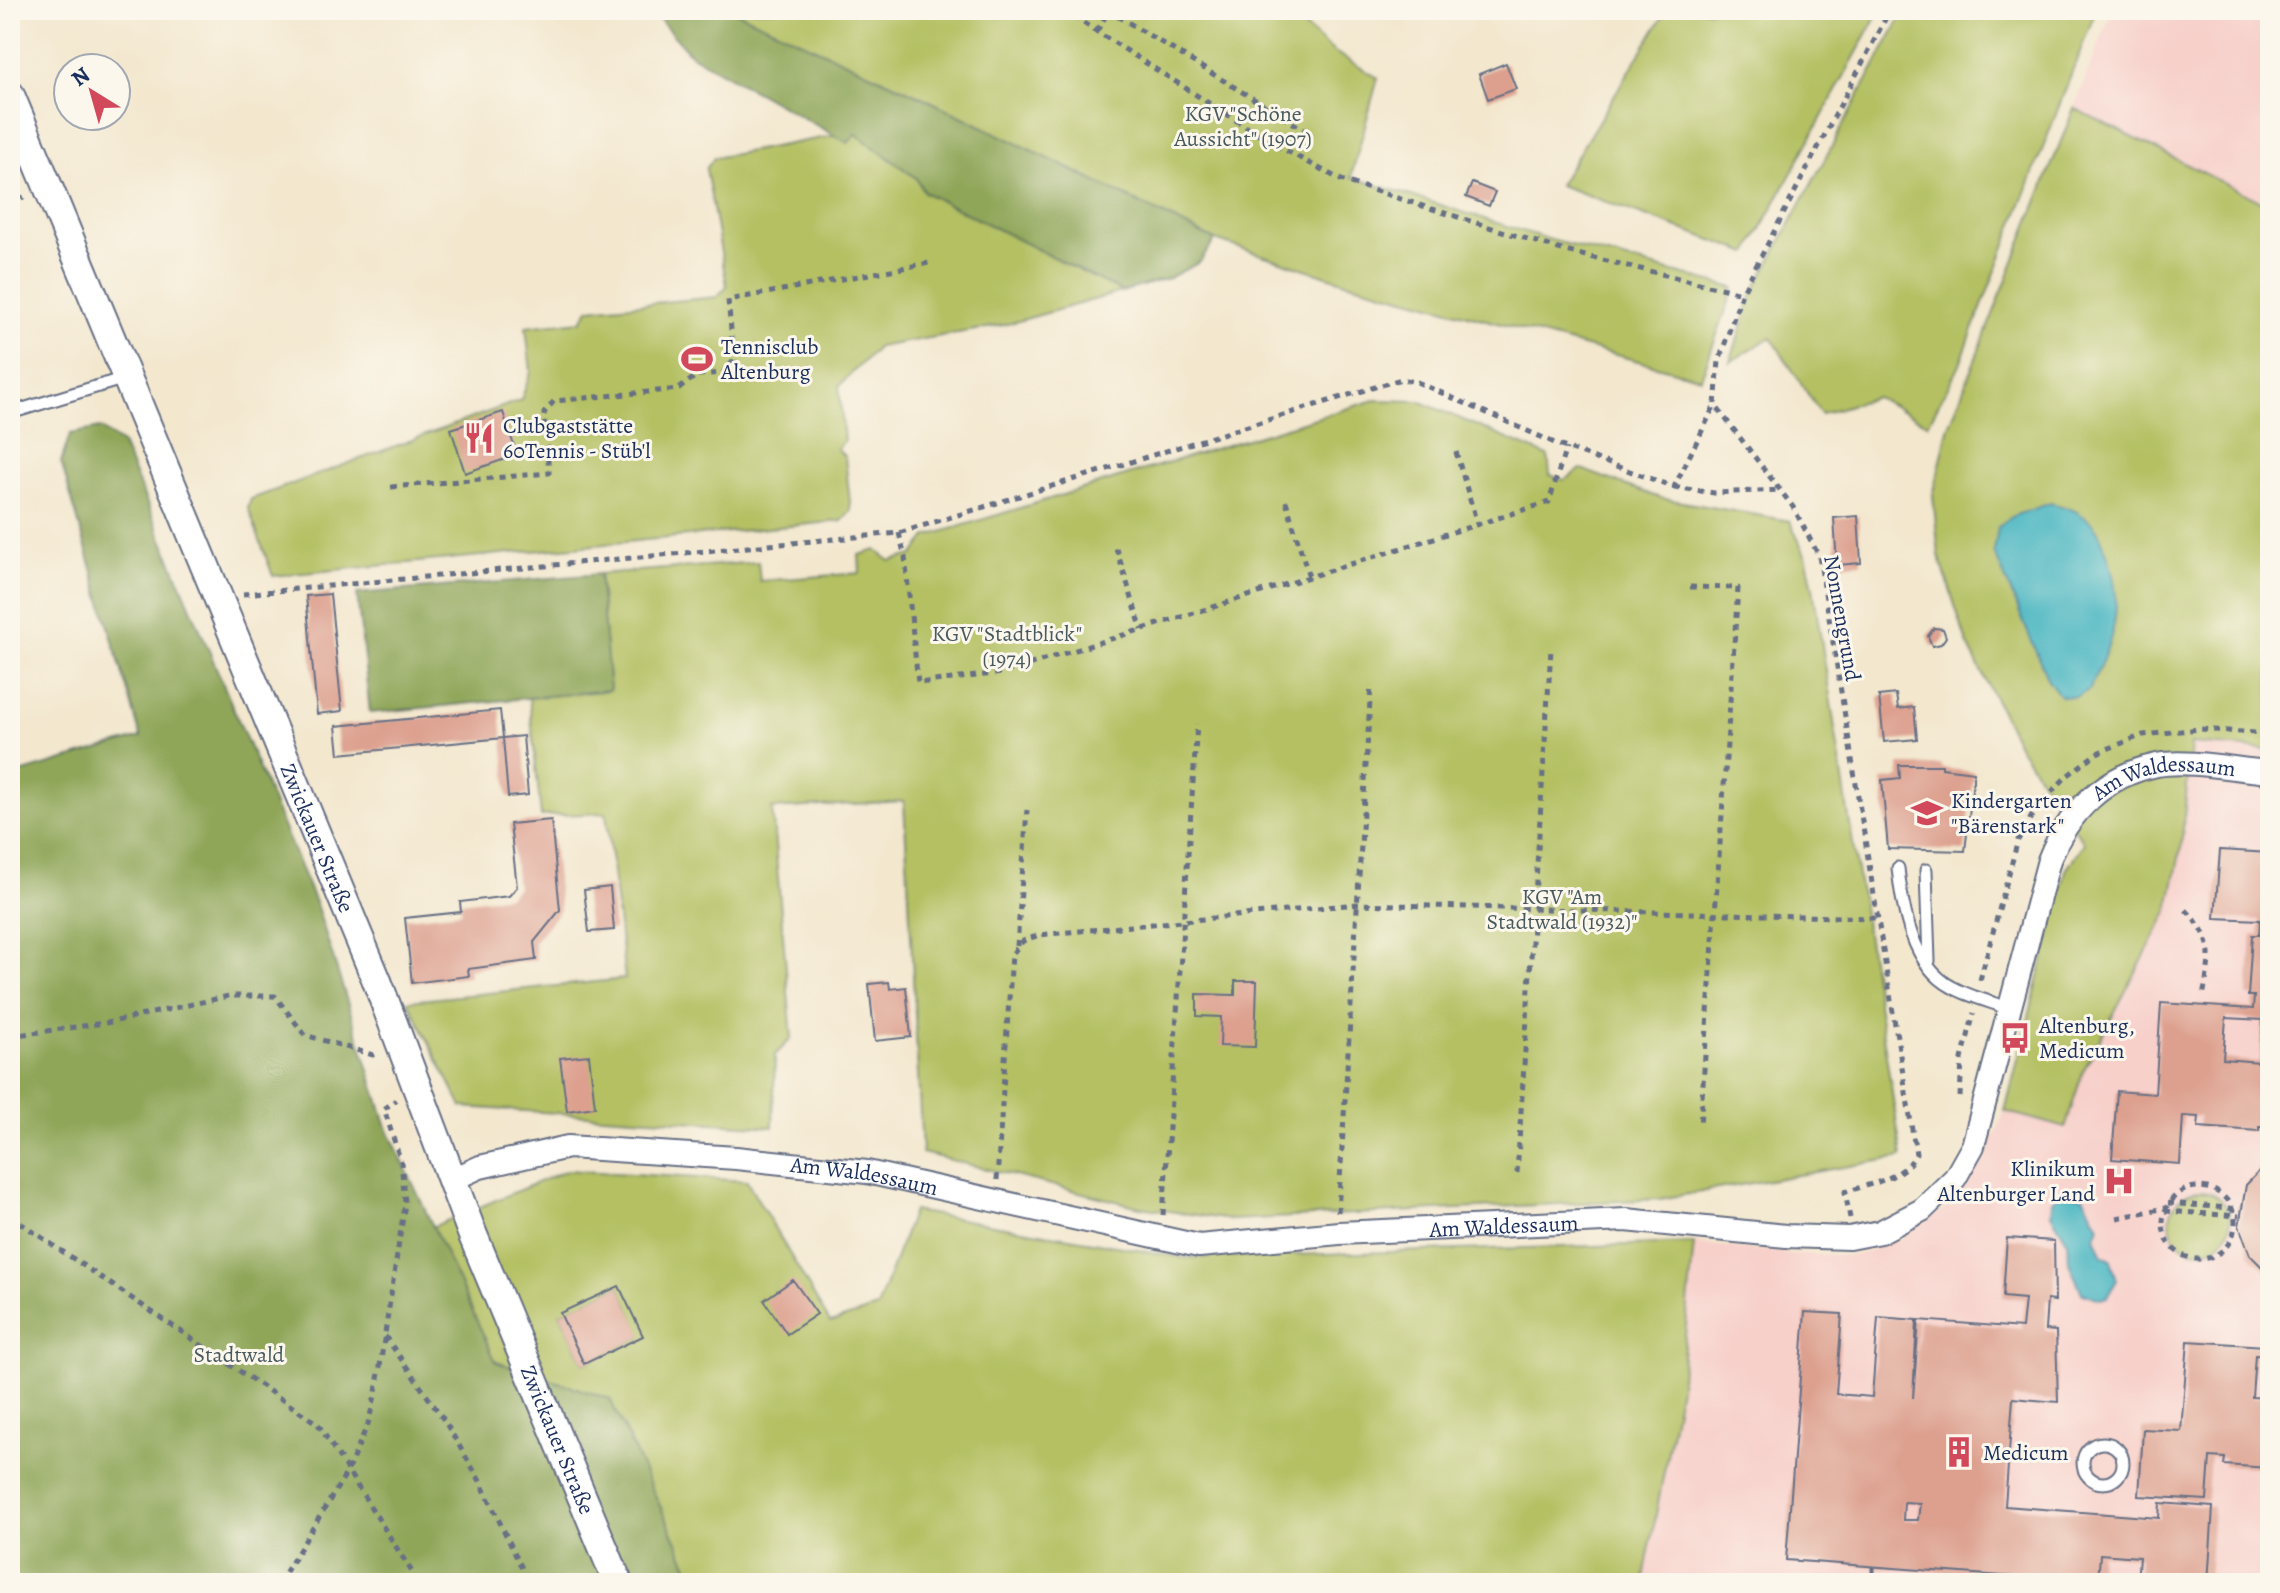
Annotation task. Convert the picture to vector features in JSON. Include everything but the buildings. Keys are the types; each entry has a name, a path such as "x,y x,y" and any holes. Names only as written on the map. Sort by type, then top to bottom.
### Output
{"street":[{"name":"Zwickauer Straße","path":"10,95 377,981 451,1180 618,1583"},
{"name":"Am Waldessaum","path":"451,1180 480,1167 568,1147 736,1158 867,1172 1199,1246 1339,1233 1626,1220 1818,1239 1854,1238 1905,1222 1922,1210 1955,1178 1973,1146 2049,860 2071,817 2111,783 2159,765 2270,772"}],"lane":[{"path":"10,413 126,378"},
{"path":"1898,868 1902,903 1912,934 1929,965 1950,986 2010,1009"},
{"path":"1926,870 1929,965"}],"path":[{"path":"1063,10 1270,142 1341,180 1565,251 1742,293"},
{"path":"1097,31 1108,10 1311,134"},
{"path":"1674,487 1715,405 1719,361 1742,293 1890,10"},
{"path":"391,487 549,473 544,413 554,401 679,389 697,375 723,373 734,360 728,300 929,263"},
{"path":"218,596 899,533 1401,379 1417,382 1566,448 1674,487 1714,493 1779,490"},
{"name":"Nonnengrund","path":"1715,405 1779,490 1819,556 1916,1154 1909,1167 1899,1174 1845,1192 1849,1214"},
{"path":"899,533 918,683 1002,673 1478,527 1549,502 1566,448"},
{"path":"1456,452 1478,527"},
{"path":"1286,501 1309,577"},
{"path":"1116,548 1142,630"},
{"path":"1690,587 1738,588 1700,1126"},
{"path":"1517,1173 1551,649"},
{"path":"1339,1233 1371,685"},
{"path":"1153,1238 1165,1212 1197,724"},
{"path":"994,1201 1010,962 1017,947 1027,810"},
{"path":"1017,947 1039,935 1220,920 1357,904 1876,918"},
{"path":"2186,910 2209,937 2210,956 2203,997"},
{"path":"10,1036 112,1022 229,996 275,996 305,1035 373,1055 399,1047"},
{"path":"279,1583 347,1472 368,1424 405,1203 401,1162 384,1109 414,1087"},
{"path":"2195,1186 2219,1192 2234,1212 2233,1237 2215,1255 2190,1258 2170,1244 2164,1233 2166,1207 2182,1190 2195,1186"},
{"path":"2117,1218 2166,1207 2240,1212"},
{"path":"10,1216 318,1424 419,1583"},
{"path":"385,1335 444,1420 480,1481 529,1583"},
{"path":"1873,1567 1873,1583"}],"shaded area":[{"path":"2112,10 2270,10 2270,206 2074,108"},
{"name":"Klinikum Altenburger Land","path":"2191,743 2270,750 2270,1583 1643,1583 1680,1387 1694,1243 1795,1254 1856,1255 1901,1239 1951,1204 1985,1158 2005,1111 2065,1128 2083,1071 2128,989 2181,848"}],"green space":[{"path":"651,10 732,10 924,98 1215,240 1200,262 1169,278 1122,292 924,192 916,178 856,134 848,143 691,55"},
{"name":"KGV \"Schöne Aussicht\" (1907)","path":"732,10 1286,10 1333,51 1378,78 1351,177 1551,240 1734,288 1701,378 1346,282 1215,240 924,98"},
{"path":"1667,10 1880,10 1748,253 1559,185"},
{"path":"1905,10 2096,10 1959,366 1928,424 1876,397 1821,414 1771,337 1730,362 1754,291"},
{"path":"2074,108 2270,206 2270,750 2191,744 2181,848 2168,912 2083,1071 2065,1128 2005,1111 2066,870 2084,843 2019,747 1967,643 1939,555 1933,496 1948,429"},
{"name":"Tennisclub Altenburg","path":"856,133 916,178 924,192 1122,292 1004,325 878,347 839,386 844,441 837,449 845,457 851,511 842,521 273,576 248,508 251,499 521,400 531,372 526,327 581,321 589,309 717,297 727,286 706,169 714,158 837,135 848,143"},
{"name":"KGV \"Am Stadtwald (1932)\"","path":"1375,400 1419,401 1548,456 1550,475 1564,480 1581,469 1660,498 1790,521 1807,559 1813,588 1902,1157 1660,1199 1231,1220 1140,1207 922,1153 904,801 772,809 792,1038 775,1055 773,1127 462,1107 408,1001 625,979 606,813 541,816 529,698 610,690 599,574 758,562 760,581 860,573 859,555 876,550 890,561 913,555 928,536"},
{"name":"Stadtwald","path":"100,428 122,444 317,907 388,1130 496,1362 610,1399 696,1583 10,1583 10,776 141,737 61,462 70,434"},
{"path":"599,574 610,690 370,713 357,594"},
{"path":"567,1170 747,1181 830,1323 877,1308 913,1211 1185,1258 1694,1243 1680,1387 1643,1583 696,1583 610,1399 496,1362 432,1227","holes":["619,1286 642,1336 584,1364 560,1313"]},
{"path":"2200,1191 2221,1200 2230,1221 2221,1242 2200,1251 2179,1242 2170,1221 2179,1200"}],"water":[{"path":"2051,503 2077,512 2094,527 2107,554 2116,591 2114,623 2105,655 2089,690 2075,697 2060,696 2048,680 1994,552 1998,527 2013,516"},
{"path":"2062,1192 2083,1196 2099,1226 2095,1236 2103,1256 2111,1260 2117,1280 2107,1297 2101,1299 2082,1293 2069,1263 2068,1242 2051,1214 2052,1201"}],"place":[{"name":"Tennisclub Altenburg","path":"697,359"},
{"name":"Clubgaststätte 60Tennis - Stüb'l","path":"479,438"},
{"name":"Kindergarten \"Bärenstark\"","path":"1927,813"},
{"name":"Altenburg, Medicum","path":"2015,1038"},
{"name":"Klinikum Altenburger Land","path":"2119,1181"},
{"name":"Medicum","path":"1959,1452"}],"park label":[{"name":"KGV \"Stadtblick\" (1974)","path":"1007,646"}]}
